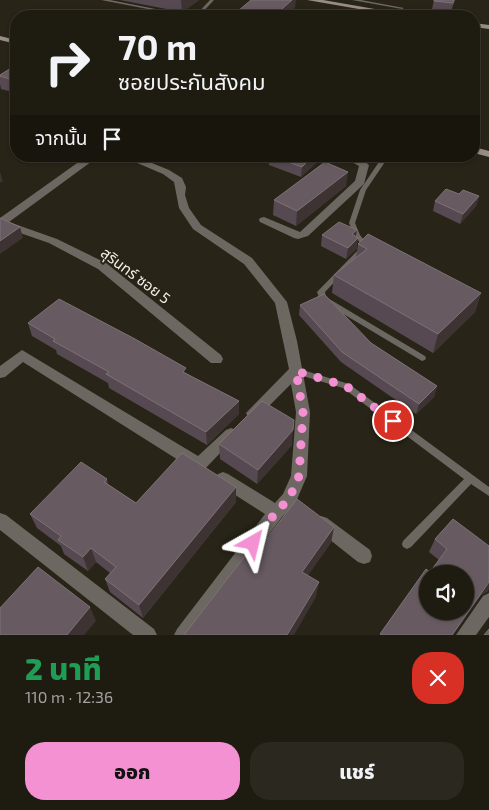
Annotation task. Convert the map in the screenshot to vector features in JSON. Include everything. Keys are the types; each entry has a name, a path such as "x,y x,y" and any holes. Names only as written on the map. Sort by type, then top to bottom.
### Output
{"street":[{"path":"310,0 393,10"},
{"path":"1,222 86,162"},
{"path":"141,162 166,172 178,180 184,208 197,226 248,261 280,302 296,371 303,412 299,476 289,499 276,512 183,635"},
{"path":"264,220 298,236 304,234 360,182 364,165 358,162"},
{"name":"สุรินทร์ ซอย 5","path":"1,222 53,241 102,266 216,359"},
{"path":"0,373 22,355 276,512"},
{"path":"199,465 296,371"},
{"path":"289,499 364,556"},
{"path":"0,520 148,635"},
{"path":"465,635 489,602"}],"lane":[{"path":"107,0 159,10"},
{"path":"203,10 212,0"},
{"path":"354,0 397,10"},
{"path":"373,251 365,246 357,235 352,223 363,190 382,162"},
{"path":"365,246 321,292 323,298 422,358"},
{"path":"296,371 346,386 489,492"},
{"path":"407,544 470,479"}],"building":[{"path":"251,0 292,0 281,10 239,10"},
{"path":"434,0 454,0 453,3"},
{"path":"10,69 10,79 0,75"},
{"path":"288,162 307,162 302,167"},
{"path":"325,162 348,172 297,211 274,200"},
{"path":"446,189 459,194 463,190 479,196 463,214 435,201"},
{"path":"0,218 20,227 0,241"},
{"path":"339,222 357,230 352,234 358,238 348,248 322,235"},
{"path":"368,234 481,293 438,334 334,275 367,249 358,244"},
{"path":"324,294 371,343 437,386 419,404 342,352 300,305"},
{"path":"59,299 135,339 186,368 183,372 239,401 206,432 106,374 109,372 53,341 55,339 28,323"},
{"path":"262,401 294,420 293,430 258,470 219,444"},
{"path":"182,453 236,487 139,605 105,579 116,567 91,548 83,557 58,540 61,536 30,514 81,462 107,479 104,482 136,503"},
{"path":"297,499 334,527 302,572 319,582 287,635 184,635 255,543 261,546"},
{"path":"453,519 489,546 489,582 474,603 474,565 435,565 447,549 435,539"},
{"path":"38,567 90,607 67,635 0,635 0,608"},
{"path":"419,579 419,620 462,620 452,635 380,634"}],"route":[{"path":"253,543 276,512 289,499 299,476 303,412 296,371 346,386 393,421"}]}
